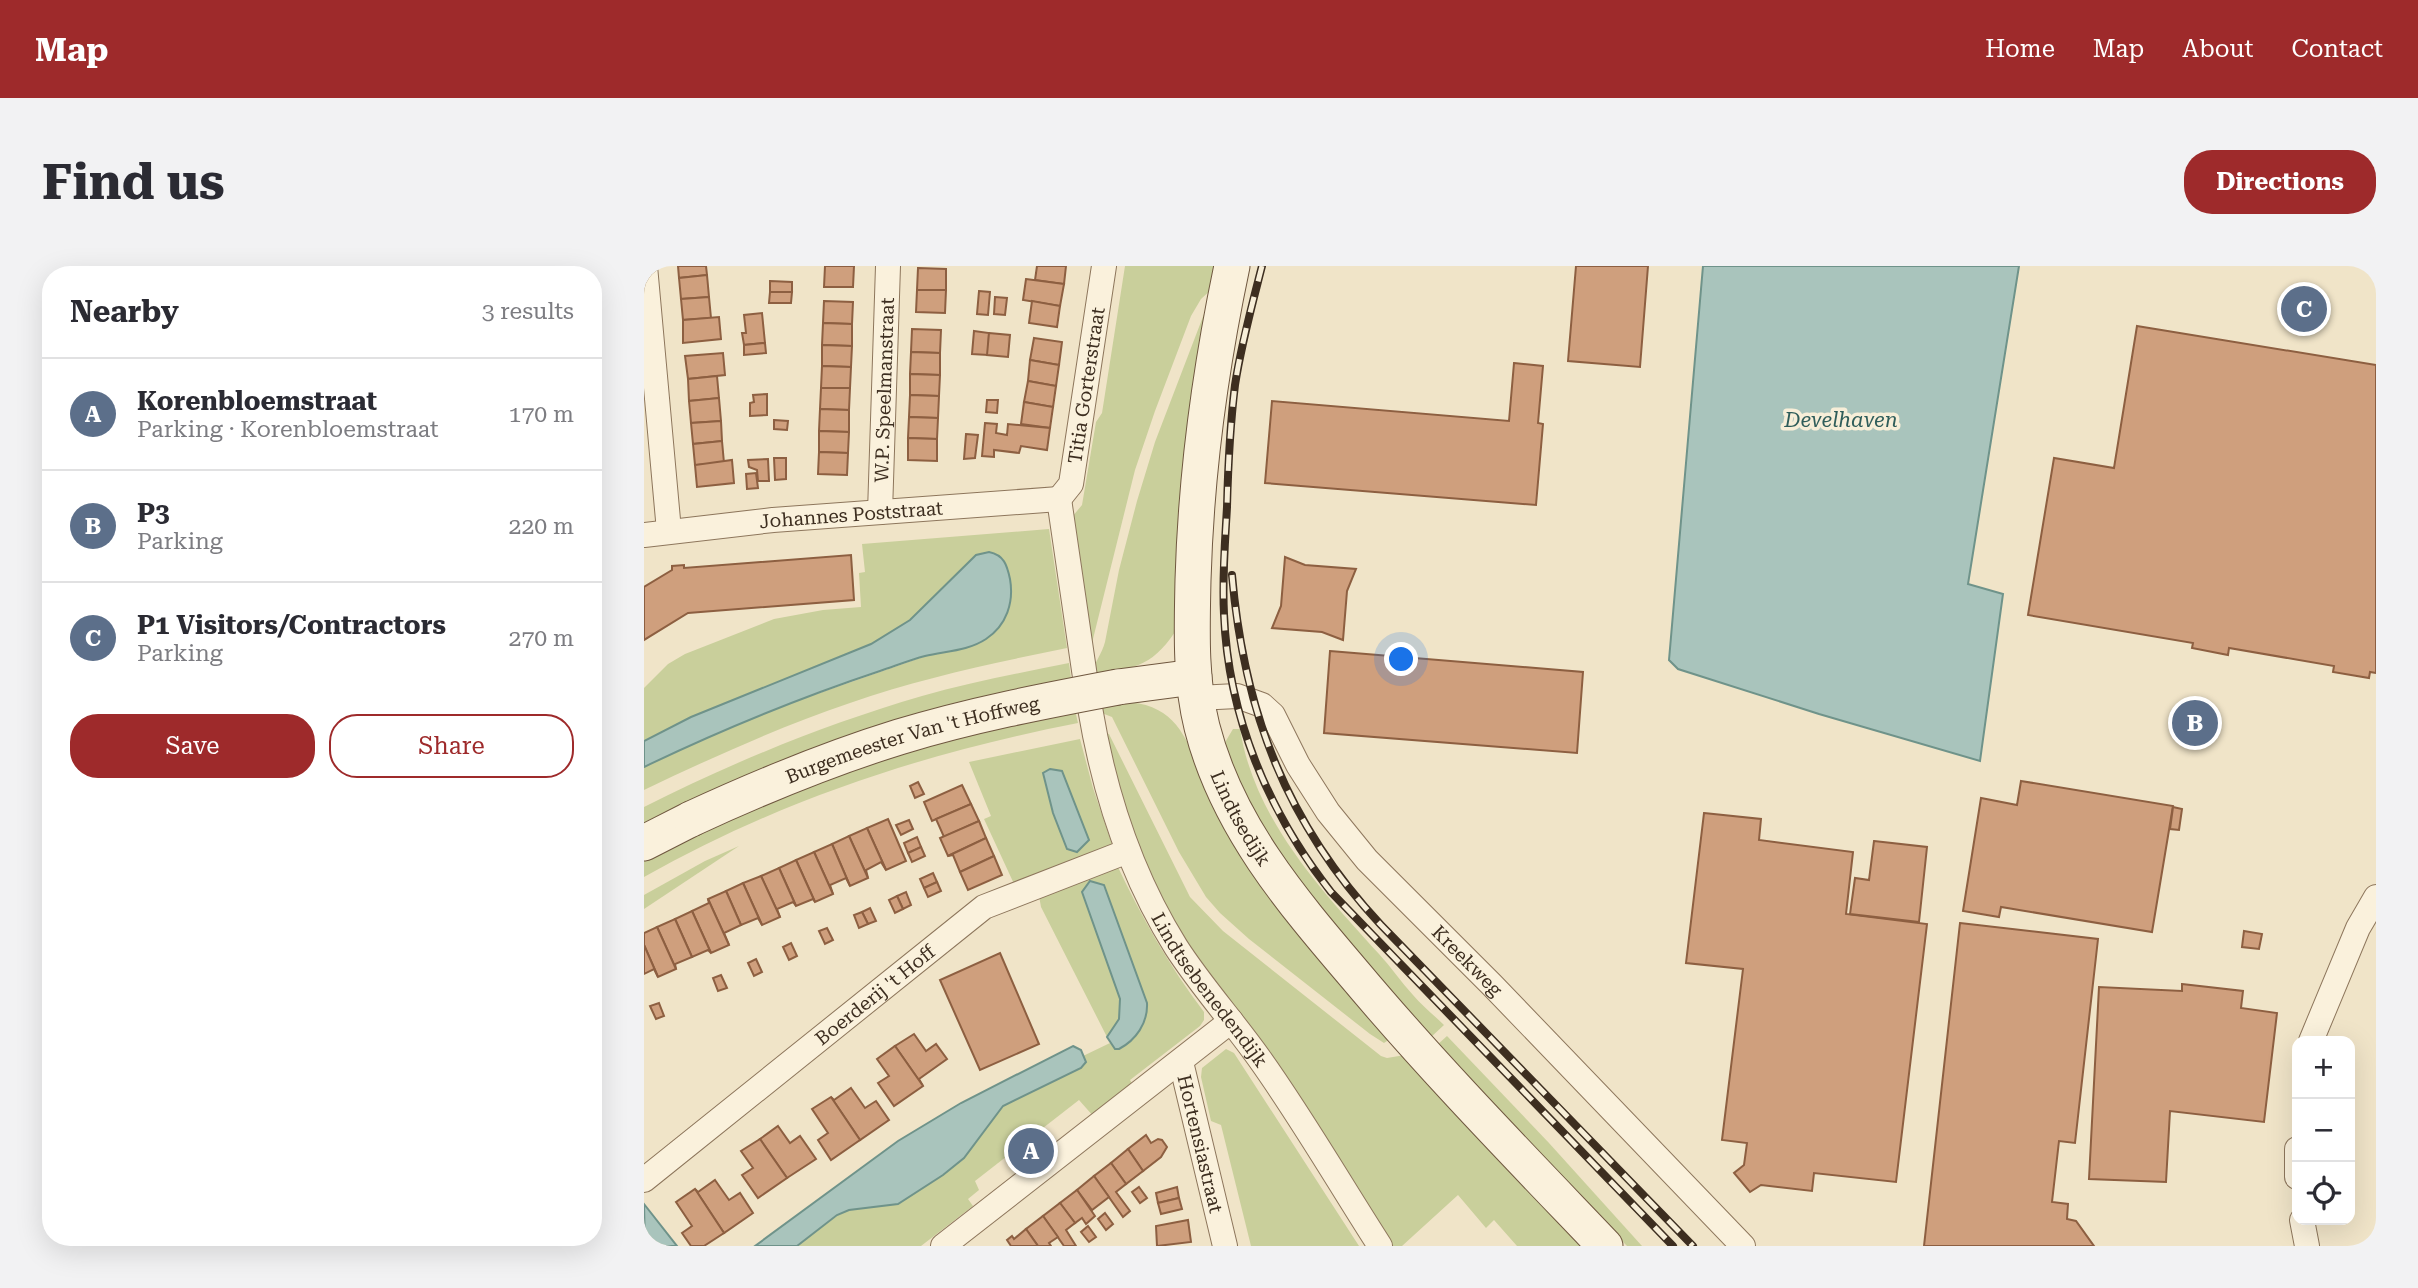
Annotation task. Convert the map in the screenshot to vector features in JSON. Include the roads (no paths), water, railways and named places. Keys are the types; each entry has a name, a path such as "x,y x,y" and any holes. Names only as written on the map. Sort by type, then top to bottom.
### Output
{"main road":[{"name":"Lindtsedijk","path":"1232,266 1210,379 1199,463 1192,613 1195,687 1202,726 1224,790 1256,848 1285,890 1414,1045 1605,1246"},
{"name":"Burgemeester Van 't Hoffweg","path":"644,843 691,819 792,775 900,737 1102,682 1195,687"}],"street":[{"path":"645,266 646,309 670,531"},
{"name":"W.P. Speelmanstraat","path":"880,512 888,266"},
{"name":"Titia Gorterstraat","path":"1059,499 1071,484 1104,266"},
{"path":"1059,499 1102,682"},
{"name":"Johannes Poststraat","path":"644,535 880,512 1059,499"},
{"name":"Kreekweg","path":"1195,687 1237,696 1262,705 1273,715 1298,765 1328,812 1367,860 1492,985 1743,1246"},
{"name":"Lindtsebenedendijk","path":"1090,708 1106,784 1128,851 1146,893 1176,946 1260,1059 1380,1246"},
{"name":"Boerderij 't Hoff","path":"644,1180 984,907 1128,851"},
{"path":"2313,1036 2358,928 2376,897"},
{"name":"Hortensiastraat","path":"1225,1246 1181,1062 1231,1021"},
{"path":"943,1246 1181,1062"},
{"path":"2303,1225 2306,1246"}],"water":[{"name":"Develhaven","path":"1703,266 2019,266 1968,584 2003,594 1980,761 1678,669 1669,660"},
{"path":"989,552 1001,558 1006,565 1011,596 1004,620 986,639 964,648 914,659 820,692 731,727 644,767 644,741 691,717 871,644 910,620 976,555"},
{"path":"1050,769 1062,771 1089,840 1077,852 1067,849 1053,813 1043,773"},
{"path":"1090,881 1104,885 1147,1003 1140,1030 1131,1041 1119,1049 1115,1049 1107,1037 1119,1019 1120,999 1082,892"},
{"path":"1073,1046 1081,1050 1086,1062 1081,1068 1003,1106 964,1158 898,1204 849,1210 837,1215 797,1246 755,1246 898,1141 961,1103"},
{"path":"644,1204 677,1246 645,1246"}],"railway":[{"path":"1262,266 1235,385 1223,587 1227,652 1243,726 1255,761 1288,829 1331,892 1673,1246"},
{"path":"1232,575 1238,625 1259,719 1295,806 1319,847 1381,925 1693,1246"}],"place":[{"name":"P1 Visitors/Contractors","path":"2304,309"},
{"name":"P3","path":"2195,723"},
{"name":"Korenbloemstraat","path":"1031,1151"}]}
